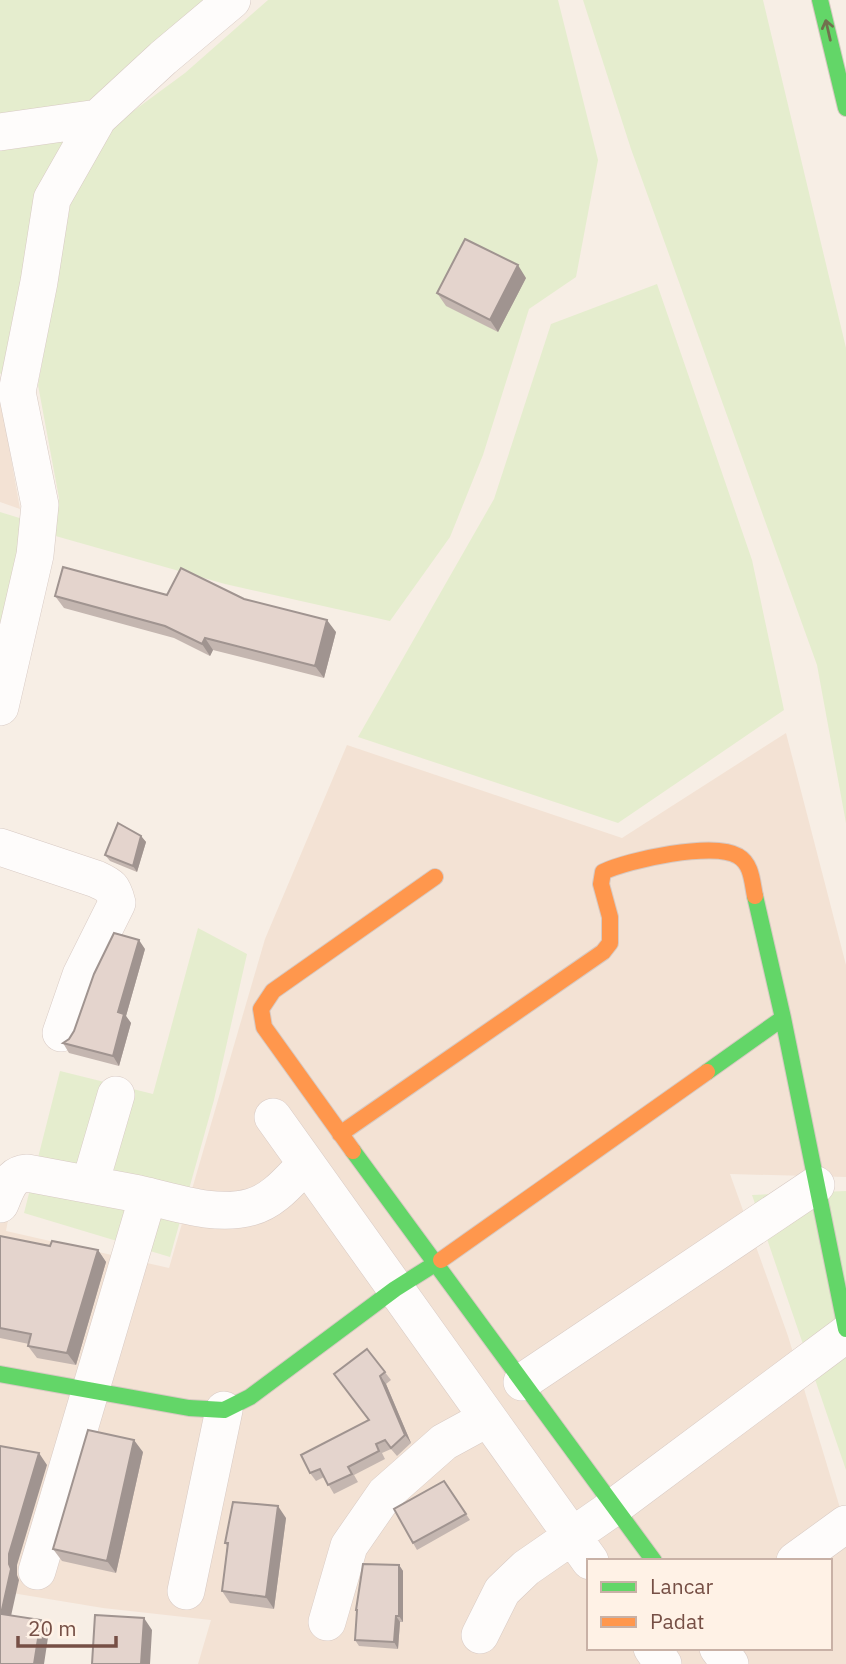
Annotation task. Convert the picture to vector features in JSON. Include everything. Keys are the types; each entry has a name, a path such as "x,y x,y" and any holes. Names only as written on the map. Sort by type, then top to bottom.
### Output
{"main road":[{"path":"820,0 846,108"},
{"path":"340,1134 603,951 610,943 610,917 601,884 603,872 644,858 668,854 733,854 743,859 749,868 783,1018 846,1332"},
{"path":"435,877 273,991 261,1009 264,1027 653,1559"},
{"path":"0,1374 189,1408 224,1410 250,1397 395,1289 435,1264 783,1018"}],"street":[{"path":"2,712 35,555 40,505 8,383 39,282 52,199 98,118 232,0"},
{"path":"0,132 98,118"},
{"path":"0,847 96,880 110,886 114,892 117,903 81,975 61,1033"},
{"path":"90,1184 116,1095"},
{"path":"273,1117 581,1549"},
{"path":"0,1204 9,1184 20,1174 27,1173 205,1209 232,1210 253,1206 274,1196 306,1164"},
{"path":"522,1382 816,1185"},
{"path":"37,1571 148,1196"},
{"path":"480,1635 502,1591 526,1568 581,1549 614,1507 846,1332"},
{"path":"186,1591 224,1410"},
{"path":"327,1622 349,1546 385,1494 444,1442 488,1418"},
{"path":"798,1559 846,1524"}],"shaded area":[{"path":"0,396 20,509 0,502"},
{"path":"786,733 846,965 846,1177 730,1174 788,1336 840,1508 846,1508 846,1664 198,1664 211,1620 103,1608 0,1591 0,1171 16,1176 6,1231 169,1268 265,939 347,745 622,838"}],"green space":[{"path":"0,0 232,0 163,58 52,198 17,392 0,373"},
{"path":"268,0 558,0 598,160 576,277 529,309 483,455 450,537 390,621 225,584 52,535 59,498 38,385 73,189 113,126 185,73"},
{"path":"583,0 763,0 846,348 846,823 817,665 631,149"},
{"path":"657,284 752,560 784,710 618,823 358,737 494,499 551,324"},
{"path":"0,512 26,520 0,663"},
{"path":"198,928 247,954 214,1100 170,1257 24,1213 60,1071 153,1094"},
{"path":"846,1191 846,1470 752,1195"}],"building":[{"path":"465,239 518,265 490,320 437,293"},
{"path":"63,567 167,595 181,568 244,599 327,620 315,666 205,638 202,644 165,626 55,596"},
{"path":"118,823 141,836 133,866 105,855"},
{"path":"114,933 139,940 118,1012 124,1014 113,1056 63,1043 74,1031 94,974"},
{"path":"0,1236 50,1246 52,1241 98,1250 67,1353 28,1346 31,1334 0,1328"},
{"path":"367,1349 385,1372 380,1376 405,1435 391,1448 385,1440 376,1444 379,1451 348,1467 352,1474 328,1485 320,1469 310,1473 301,1455 369,1420 334,1374"},
{"path":"88,1430 134,1440 107,1561 53,1549"},
{"path":"0,1446 39,1453 9,1554 11,1569 1,1614 41,1620 34,1664 0,1664"},
{"path":"444,1481 466,1514 413,1543 394,1509"},
{"path":"233,1502 278,1506 266,1597 222,1591 228,1543 225,1543"},
{"path":"363,1564 399,1565 399,1616 396,1616 394,1642 355,1640 356,1610"},
{"path":"95,1615 144,1618 141,1664 92,1664"}],"traffic: fast":[{"path":"820,0 846,108"},
{"path":"755,896 783,1018 846,1329"},
{"path":"707,1072 783,1018"},
{"path":"353,1151 653,1559"},
{"path":"0,1374 189,1408 224,1410 250,1397 395,1289 441,1260"}],"traffic: slow":[{"path":"340,1134 603,952 610,943 610,917 601,884 603,872 631,862 671,854 710,850 726,852 743,859 751,874 755,896"},
{"path":"353,1151 264,1027 261,1009 273,991 435,877"},
{"path":"441,1260 707,1072"}]}
